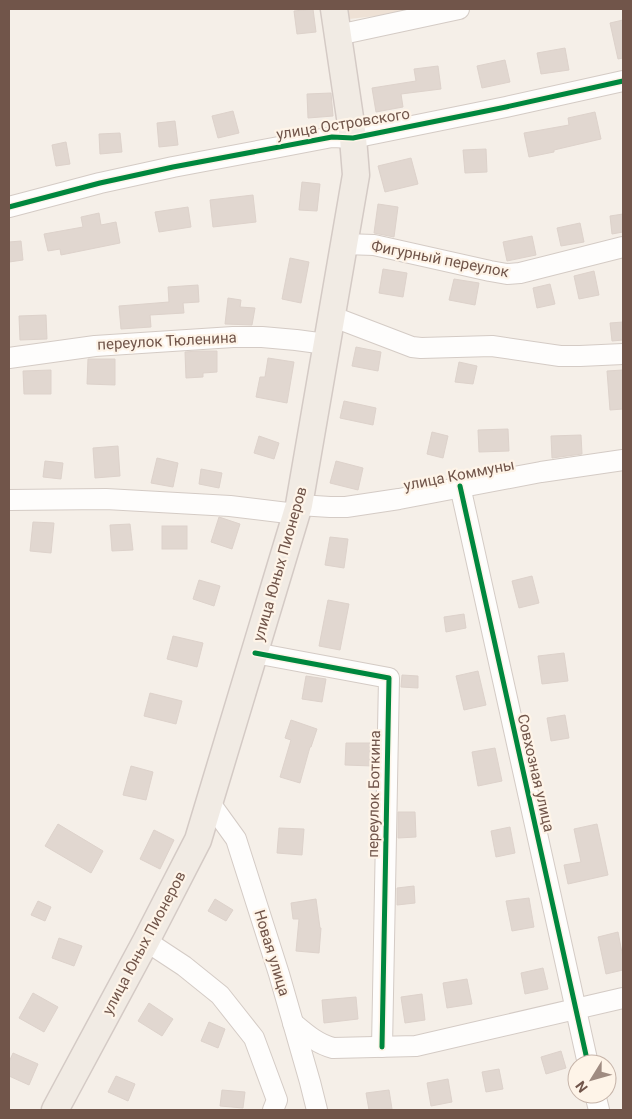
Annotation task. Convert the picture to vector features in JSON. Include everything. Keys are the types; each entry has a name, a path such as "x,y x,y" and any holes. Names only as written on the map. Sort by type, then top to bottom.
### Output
{"main road":[{"name":"улица Юных Пионеров","path":"55,1110 198,840 297,509 356,175 353,138 334,9"}],"street":[{"path":"338,35 459,9"},
{"name":"улица Островского","path":"9,207 173,167 332,137 353,138 623,81"},
{"name":"Фигурный переулок","path":"344,244 374,245 490,272 507,274 520,273 623,247"},
{"path":"331,316 412,347 492,346 560,356 623,354"},
{"name":"переулок Тюленина","path":"9,358 95,346 233,337 262,337 326,344"},
{"name":"улица Коммуны","path":"9,500 106,499 297,509 346,507 541,472 623,460"},
{"name":"Совхозная улица","path":"460,486 586,1054"},
{"name":"переулок Боткина","path":"254,653 389,678 382,1047"},
{"name":"Новая улица","path":"210,804 236,839 279,974 317,1110"},
{"path":"146,941 184,966 220,995 254,1038 276,1100 273,1110"},
{"path":"293,1023 304,1033 325,1046 333,1048 416,1046 623,998"}],"shaded area":[{"path":"348,9 414,9 349,19"}],"building":[{"path":"313,9 316,32 297,34 294,11"},
{"path":"623,20 623,58 618,59 610,23"},
{"path":"565,48 569,70 541,74 537,53"},
{"path":"505,60 510,82 482,88 477,66"},
{"path":"438,66 441,89 401,94 403,107 376,112 372,88 416,81 414,69"},
{"path":"331,93 333,116 308,118 307,94"},
{"path":"233,111 239,133 218,138 212,116"},
{"path":"595,112 601,139 529,157 524,133 569,125 568,118"},
{"path":"175,121 178,145 159,147 157,123"},
{"path":"120,133 122,152 100,154 99,134"},
{"path":"66,142 70,164 56,166 52,145"},
{"path":"486,149 487,172 465,173 463,150"},
{"path":"411,158 418,184 385,192 378,166"},
{"path":"302,182 320,184 317,211 299,210"},
{"path":"253,195 256,222 213,227 210,200"},
{"path":"378,204 398,207 394,237 374,233"},
{"path":"188,207 191,227 159,232 155,212"},
{"path":"99,213 101,225 116,222 120,243 61,255 60,249 48,251 44,234 83,227 81,217"},
{"path":"623,214 623,232 612,234 610,216"},
{"path":"580,223 584,242 561,246 557,228"},
{"path":"532,236 536,255 507,261 503,242"},
{"path":"21,241 23,260 9,262 9,242"},
{"path":"290,258 309,262 301,303 282,299"},
{"path":"383,269 407,273 403,297 379,293"},
{"path":"594,271 599,295 579,299 574,276"},
{"path":"454,279 479,283 475,305 449,300"},
{"path":"550,284 555,304 537,308 533,288"},
{"path":"198,285 199,302 183,303 184,313 150,315 151,327 121,329 119,306 169,302 168,287"},
{"path":"228,298 241,300 240,307 255,308 252,325 225,324"},
{"path":"46,315 47,339 20,340 19,316"},
{"path":"623,322 623,340 612,341 610,323"},
{"path":"356,347 381,352 378,371 352,366"},
{"path":"217,351 217,372 203,373 203,377 186,378 185,352"},
{"path":"268,358 294,362 287,403 256,397 260,377 265,377"},
{"path":"88,359 115,359 115,385 87,384"},
{"path":"459,362 477,366 473,384 455,382"},
{"path":"51,370 51,394 24,394 23,371"},
{"path":"623,370 623,409 610,410 607,371"},
{"path":"344,401 376,408 373,425 340,418"},
{"path":"508,429 509,451 479,452 478,430"},
{"path":"432,432 448,436 443,458 427,454"},
{"path":"581,435 582,454 552,458 551,436"},
{"path":"259,436 279,443 274,459 254,453"},
{"path":"118,446 120,476 95,478 93,448"},
{"path":"157,458 178,463 173,487 151,483"},
{"path":"45,461 63,463 61,479 43,477"},
{"path":"336,461 363,468 358,490 330,483"},
{"path":"201,469 222,473 219,488 199,484"},
{"path":"219,517 240,524 232,549 211,542"},
{"path":"33,522 54,523 51,553 30,551"},
{"path":"130,524 133,550 112,551 110,525"},
{"path":"162,526 187,526 187,549 162,549"},
{"path":"330,537 348,539 344,568 325,565"},
{"path":"532,576 539,603 519,608 512,581"},
{"path":"199,580 220,586 214,606 193,599"},
{"path":"328,600 349,604 340,650 319,646"},
{"path":"464,614 466,628 446,632 444,617"},
{"path":"173,636 203,643 197,667 167,659"},
{"path":"564,653 568,681 542,684 538,656"},
{"path":"478,671 486,705 464,710 456,676"},
{"path":"402,675 418,676 418,688 401,687"},
{"path":"306,676 326,679 322,702 302,699"},
{"path":"150,693 182,701 176,724 144,716"},
{"path":"565,715 569,738 551,741 547,718"},
{"path":"291,720 317,729 300,783 280,777 291,740 285,738"},
{"path":"346,743 373,743 373,766 345,765"},
{"path":"495,748 502,781 478,786 472,752"},
{"path":"131,766 153,772 146,800 123,795"},
{"path":"398,812 415,812 416,837 398,838"},
{"path":"58,824 103,851 91,873 45,846"},
{"path":"597,824 608,875 568,884 564,865 581,862 574,829"},
{"path":"510,827 515,853 496,857 491,831"},
{"path":"279,828 304,829 302,855 277,853"},
{"path":"154,830 174,840 160,869 140,859"},
{"path":"414,886 415,903 397,905 397,888"},
{"path":"529,898 534,927 512,931 506,901"},
{"path":"215,899 233,910 226,921 208,911"},
{"path":"316,899 321,928 319,953 296,951 299,919 293,919 291,903"},
{"path":"38,901 51,907 45,921 31,915"},
{"path":"618,932 623,958 623,970 606,974 598,937"},
{"path":"59,938 82,946 74,966 52,958"},
{"path":"543,968 548,989 525,994 521,973"},
{"path":"467,979 472,1004 447,1008 443,983"},
{"path":"33,993 58,1007 44,1032 19,1018"},
{"path":"422,994 425,1020 405,1023 401,997"},
{"path":"356,997 358,1019 324,1023 322,1000"},
{"path":"149,1003 173,1019 162,1036 138,1021"},
{"path":"209,1022 225,1029 218,1048 201,1041"},
{"path":"561,1051 566,1068 546,1074 541,1057"},
{"path":"13,1053 38,1064 29,1085 9,1076 9,1062"},
{"path":"499,1069 503,1089 486,1092 482,1072"},
{"path":"116,1076 135,1084 128,1101 108,1092"},
{"path":"448,1079 452,1102 431,1106 427,1083"},
{"path":"222,1090 245,1092 243,1108 220,1106"},
{"path":"389,1090 392,1109 369,1110 366,1093"}],"cycle path":[{"path":"9,207 100,183 173,167 332,137 353,138 623,81"},
{"path":"460,486 586,1054"},
{"path":"255,653 389,678 382,1047"}]}
